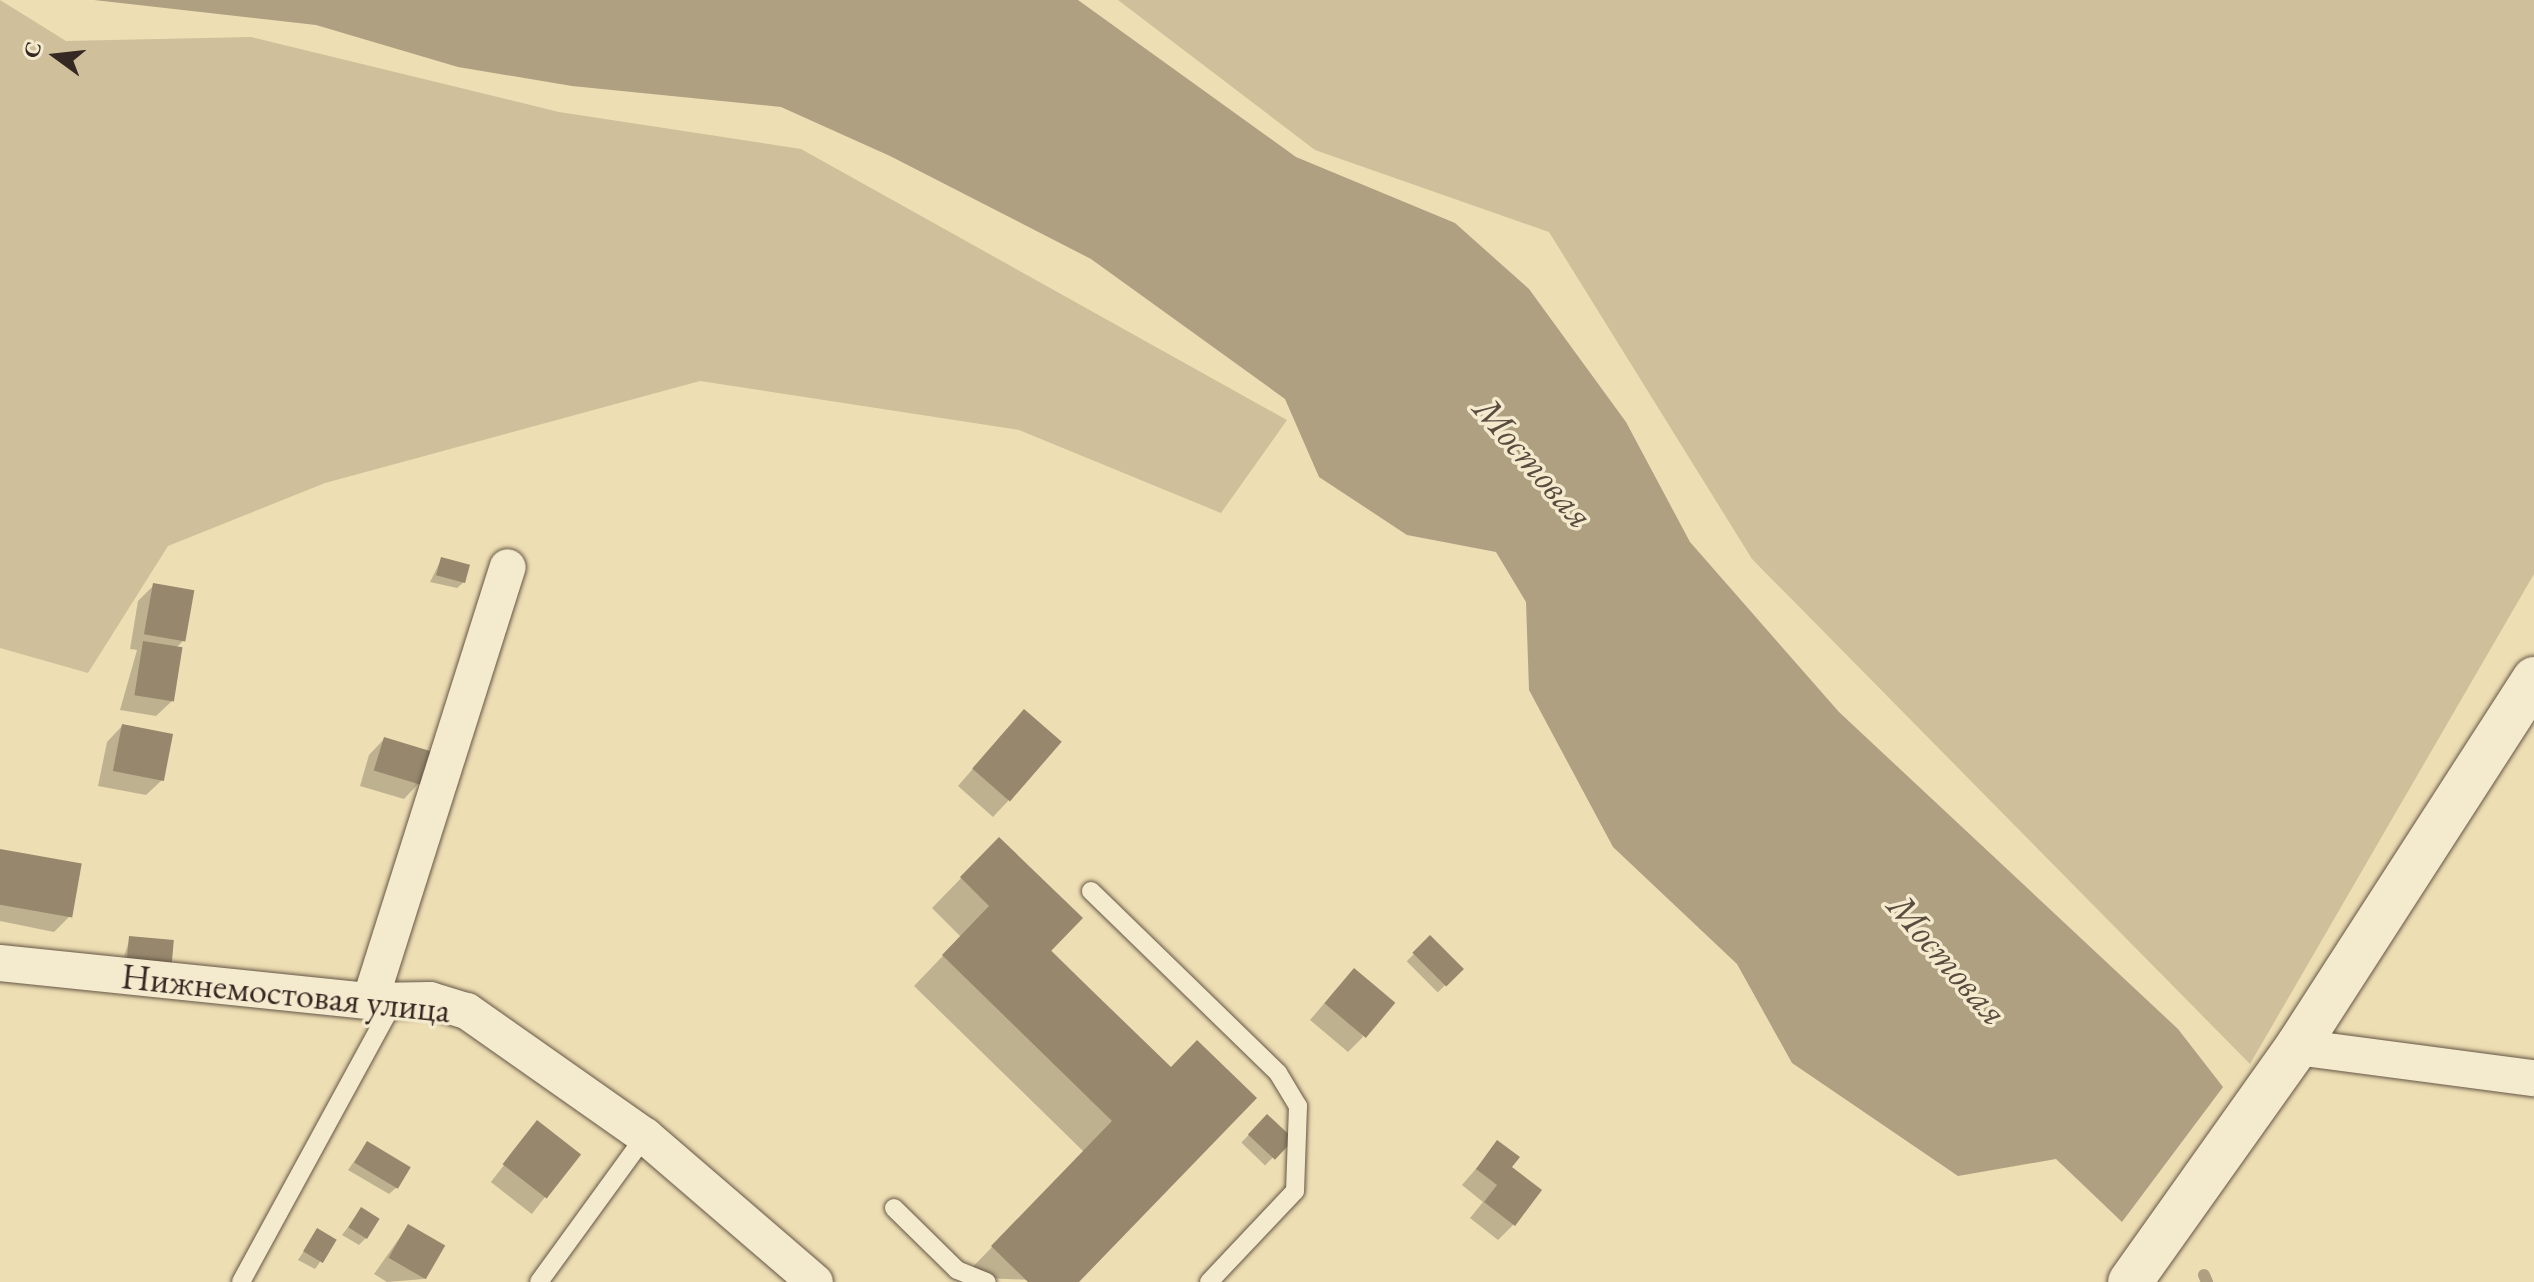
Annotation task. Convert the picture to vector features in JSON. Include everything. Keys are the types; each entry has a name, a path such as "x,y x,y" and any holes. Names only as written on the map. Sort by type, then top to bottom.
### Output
{"street":[{"path":"382,1001 508,567"},
{"path":"2130,1282 2297,1047 2534,679"},
{"name":"Нижнемостовая улица","path":"0,963 382,1001 430,1000 467,1011 645,1136 815,1282"},
{"path":"2297,1047 2534,1078"}],"lane":[{"path":"1091,891 1278,1073 1298,1106 1295,1191 1209,1282"},
{"path":"241,1282 382,1001"},
{"path":"539,1282 645,1136"},
{"path":"894,1208 957,1270 987,1282"}],"shaded area":[{"path":"0,0 66,41 251,37 559,112 801,149 1287,420 1221,513 1019,430 700,381 325,483 168,546 88,673 0,648"},
{"path":"1118,0 2534,0 2534,574 2250,1064 1752,559 1549,232 1315,150"}],"water":[{"path":"94,0 1078,0 1296,157 1455,223 1529,289 1626,422 1690,542 1839,712 2178,1029 2223,1087 2122,1222 2056,1159 1958,1176 1792,1063 1737,964 1613,847 1529,690 1526,602 1496,552 1407,535 1319,477 1285,399 1091,259 890,156 781,107 572,86 458,67 316,25"}],"building":[{"path":"441,557 470,565 465,583 436,575"},
{"path":"153,583 194,590 185,642 144,634"},
{"path":"143,641 183,647 174,702 134,695"},
{"path":"1024,709 1062,742 1010,801 972,769"},
{"path":"122,724 173,734 164,781 113,771"},
{"path":"384,737 431,751 421,785 374,770"},
{"path":"999,837 1083,918 1051,951 1171,1067 1197,1040 1257,1098 1079,1282 1028,1282 991,1246 1112,1121 942,955 989,906 960,877"},
{"path":"0,849 82,863 72,918 0,905"},
{"path":"1430,935 1464,969 1446,987 1412,953"},
{"path":"129,936 174,940 172,966 127,962"},
{"path":"1354,968 1395,1003 1366,1038 1324,1003"},
{"path":"1267,1114 1294,1139 1275,1160 1248,1134"},
{"path":"537,1120 581,1154 547,1199 503,1164"},
{"path":"1497,1140 1520,1157 1512,1167 1542,1190 1515,1226 1484,1202 1497,1185 1476,1169"},
{"path":"367,1141 411,1167 398,1189 354,1162"},
{"path":"361,1207 380,1219 367,1239 348,1227"},
{"path":"408,1224 445,1246 426,1279 388,1258"},
{"path":"317,1228 337,1240 323,1263 303,1251"}],"waterway":[{"name":"Мостовая","path":"2204,1275 2207,1282"}]}
